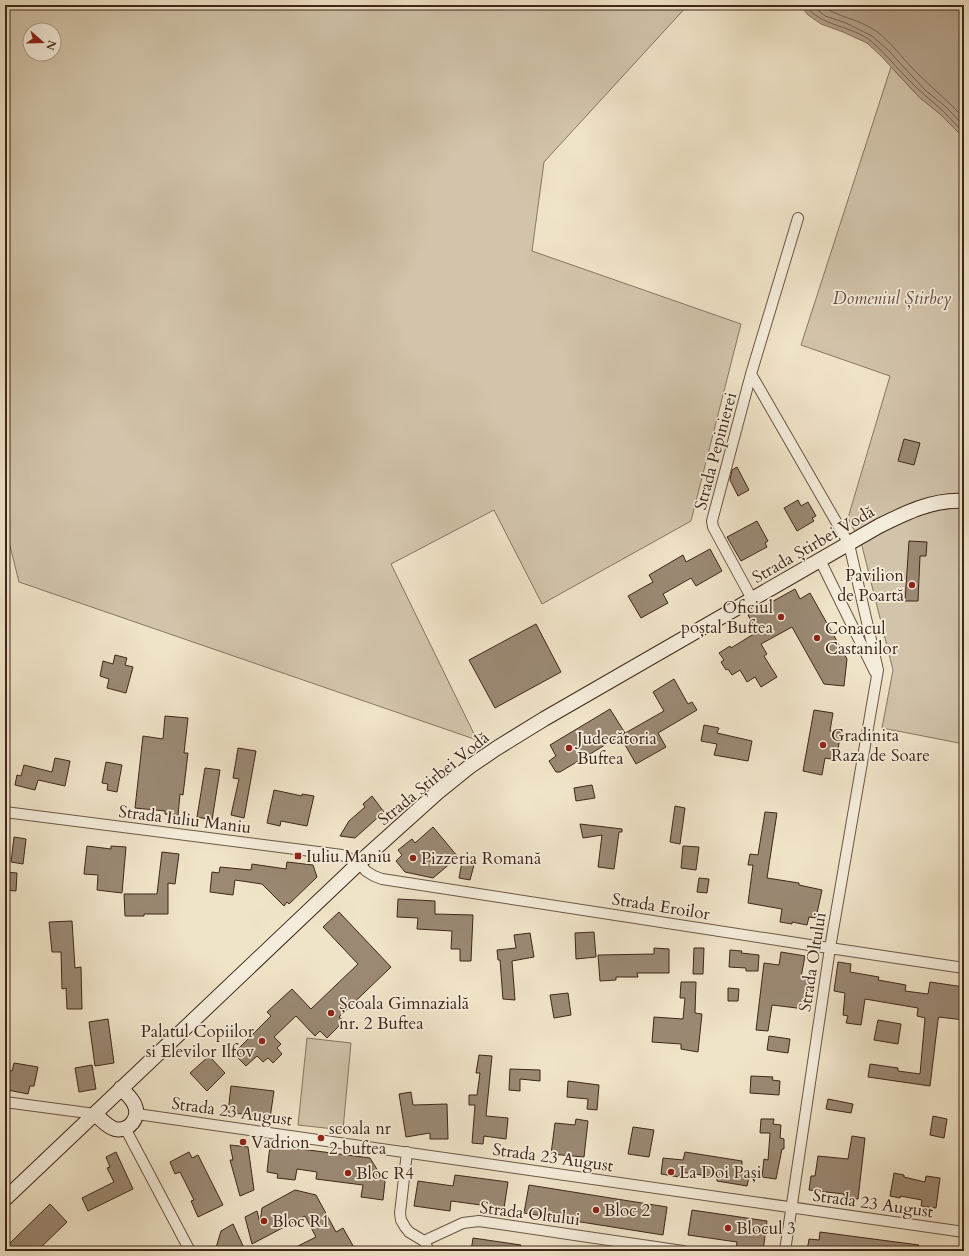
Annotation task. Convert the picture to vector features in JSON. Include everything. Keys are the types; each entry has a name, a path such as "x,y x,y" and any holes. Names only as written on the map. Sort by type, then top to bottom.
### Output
{"street":[{"name":"Strada Pepinierei","path":"752,599 713,527 712,521 752,374 798,218"},
{"name":"Strada Pepinierei","path":"752,374 849,544"},
{"name":"Strada Știrbei Vodă","path":"5,1199 359,863 438,792 469,767 544,719 820,560 907,512 939,503 956,500 964,501"},
{"name":"Strada Oltului","path":"785,1251 830,948 877,679 878,665 849,544"},
{"path":"820,560 876,673 877,679"},
{"name":"Strada Iuliu Maniu","path":"5,812 342,855 359,863"},
{"name":"Strada Eroilor","path":"359,863 366,871 382,879 964,968"},
{"path":"5,1102 95,1114 115,1129 125,1128 133,1123 137,1114 135,1104 121,1088"},
{"name":"Strada 23 August","path":"137,1114 964,1232"},
{"path":"125,1128 190,1251"},
{"path":"407,1152 400,1213 401,1220 409,1232 424,1241 429,1251"},
{"name":"Strada Oltului","path":"424,1241 463,1224 479,1221 682,1251"}],"green space":[{"path":"24,5 688,5 544,162 532,251 741,324 691,521 542,604 494,510 391,564 477,740 19,582 5,526 5,9"},
{"name":"Domeniul Știrbey","path":"891,67 919,97 940,114 964,138 964,744 882,728 893,670 862,546 848,518 890,376 801,345"},
{"path":"307,1038 351,1043 343,1130 298,1125"}],"water":[{"path":"800,5 964,5 964,138 940,114 919,97 867,43 821,24 808,15"}],"building":[{"path":"904,439 920,443 914,465 898,461"},
{"path":"737,467 749,490 738,496 730,480 732,470"},
{"path":"798,500 801,506 808,502 816,516 812,518 814,521 797,531 784,508"},
{"path":"757,521 768,541 765,543 767,547 741,561 727,537"},
{"name":"Pavilion de Poartă","path":"909,541 927,542 926,556 920,556 918,601 905,601"},
{"path":"710,549 722,571 696,586 691,578 663,594 668,603 641,618 628,596 653,582 649,575 683,555 686,562"},
{"name":"Conacul Castanilor","path":"795,589 800,599 810,593 847,659 844,686 824,684 792,627 761,644 767,654 764,656 777,677 761,687 755,677 747,682 740,670 732,675 728,669 726,670 721,662 724,660 719,653 730,646 731,648 757,632 748,615"},
{"path":"536,624 561,672 495,708 469,660"},
{"path":"115,655 127,658 125,665 133,667 126,693 107,688 109,679 100,676 103,661 113,664"},
{"path":"674,679 688,704 692,702 697,710 658,733 666,747 636,764 620,736 664,711 653,692"},
{"path":"610,709 625,733 560,772 556,772 549,761 556,756 550,745"},
{"name":"Gradinita Raza de Soare","path":"814,710 833,713 830,731 841,732 836,760 825,758 822,775 803,771"},
{"path":"165,716 188,718 184,753 188,753 183,795 180,794 178,816 165,814 165,811 135,808 143,736 163,739"},
{"path":"704,725 719,728 717,733 752,741 748,761 714,755 717,744 701,741"},
{"path":"238,748 256,751 244,818 231,815 239,779 233,778"},
{"path":"55,758 70,761 65,786 38,780 35,790 15,785 17,775 21,776 24,765 52,772"},
{"path":"106,762 122,765 117,792 107,790 108,784 102,783"},
{"path":"205,768 220,770 212,820 197,817"},
{"path":"592,785 595,798 576,801 574,788"},
{"path":"274,790 302,796 302,794 314,796 307,826 281,821 280,826 267,823"},
{"path":"372,796 384,812 355,838 340,836 349,821 365,807 363,804"},
{"path":"675,806 685,808 680,844 670,842"},
{"path":"765,812 777,813 767,878 799,883 799,885 822,890 816,918 809,917 807,925 792,922 792,924 780,922 782,909 748,903 753,865 748,865 750,854 758,855"},
{"path":"580,824 622,829 622,832 619,832 614,869 598,867 602,835 583,838"},
{"path":"433,827 458,857 433,878 405,872 396,861 402,855 398,850 412,839 415,843"},
{"path":"14,837 26,839 23,864 11,862"},
{"path":"87,846 111,849 111,846 126,847 122,893 97,890 98,875 84,874"},
{"path":"683,846 699,847 696,870 681,868"},
{"path":"162,852 179,854 175,884 168,883 168,914 125,916 124,894 157,894"},
{"path":"287,862 313,865 317,877 289,904 287,902 284,906 262,884 235,880 233,895 210,892 212,872 219,873 220,867 251,870 252,864 286,869"},
{"path":"462,862 474,865 470,880 459,878"},
{"path":"5,872 17,873 16,891 5,890"},
{"path":"699,878 709,879 707,893 697,892"},
{"path":"398,899 435,901 435,914 473,915 471,961 460,961 460,949 451,949 452,931 417,929 418,918 397,917"},
{"path":"339,912 391,967 339,1017 344,1021 327,1038 320,1031 315,1036 296,1016 274,1037 281,1044 277,1048 282,1054 273,1063 268,1058 263,1062 257,1056 246,1066 235,1055 236,1051 271,1016 267,1012 292,989 311,1009 358,964 323,927"},
{"path":"72,921 75,968 81,967 82,1009 67,1009 66,988 62,989 61,952 52,952 49,922"},
{"path":"594,932 596,957 576,959 575,933"},
{"path":"530,933 534,957 512,961 515,1000 503,999 500,960 498,960 497,950 516,948 514,935"},
{"path":"654,948 669,949 669,973 637,973 638,977 616,977 616,980 600,981 598,955 654,954"},
{"path":"694,948 704,948 703,974 693,974"},
{"path":"730,950 759,955 758,971 746,971 746,968 729,967"},
{"path":"781,952 805,956 801,977 809,979 805,1009 772,1005 768,1031 756,1030 764,963 779,965"},
{"path":"838,962 851,964 850,972 879,977 878,980 906,985 905,991 928,994 930,982 964,987 964,1020 939,1017 930,1086 868,1077 870,1064 898,1068 898,1071 920,1074 925,1018 917,1016 918,1008 865,999 861,1025 846,1023 848,1016 843,1015 845,993 834,991"},
{"path":"681,982 696,982 695,1013 702,1014 698,1052 681,1049 681,1044 652,1042 654,1017 683,1019 685,998 680,998"},
{"path":"728,988 739,989 738,1001 728,1001"},
{"path":"568,993 571,1015 554,1018 550,995"},
{"path":"108,1019 114,1063 95,1066 89,1022"},
{"path":"878,1020 901,1024 898,1044 874,1040"},
{"path":"769,1036 790,1039 788,1053 767,1050"},
{"path":"479,1055 492,1056 486,1116 508,1118 506,1139 484,1136 483,1144 472,1143 475,1105 469,1105 469,1095 477,1095 480,1073 476,1073"},
{"path":"209,1056 225,1073 207,1091 190,1073"},
{"path":"14,1063 38,1067 34,1086 30,1086 28,1094 8,1090 10,1082 5,1081 7,1070 12,1071"},
{"path":"92,1065 96,1089 79,1092 75,1068"},
{"path":"510,1069 540,1070 540,1081 520,1079 520,1091 509,1090"},
{"path":"751,1076 773,1077 772,1080 780,1081 779,1095 750,1093"},
{"path":"568,1081 599,1085 597,1110 587,1109 588,1099 567,1097"},
{"path":"231,1086 274,1091 270,1118 228,1112"},
{"path":"411,1092 413,1105 447,1104 448,1139 430,1139 430,1133 406,1137 399,1094"},
{"path":"828,1099 853,1104 851,1113 826,1109"},
{"path":"933,1116 947,1119 944,1138 930,1135"},
{"path":"576,1119 588,1121 584,1157 551,1154 555,1123 575,1125"},
{"path":"761,1119 774,1119 773,1124 781,1125 780,1138 784,1139 784,1149 782,1149 776,1179 762,1177 764,1159 768,1160 770,1133 760,1133"},
{"path":"633,1127 654,1130 649,1157 628,1154"},
{"path":"852,1136 865,1138 858,1199 844,1197 844,1194 809,1190 811,1176 815,1176 818,1156 848,1159"},
{"path":"230,1145 248,1147 254,1190 240,1196 230,1160 233,1160"},
{"name":"Bloc R4","path":"270,1145 370,1158 385,1182 383,1200 361,1197 363,1185 316,1179 317,1172 297,1169 295,1180 277,1178 278,1174 267,1172"},
{"path":"116,1152 133,1189 88,1211 82,1198 114,1182 107,1168 110,1167 106,1157"},
{"path":"189,1152 192,1158 198,1155 223,1205 198,1217 191,1201 194,1200 180,1172 175,1174 170,1162"},
{"path":"685,1152 742,1161 742,1170 750,1173 747,1186 717,1181 717,1177 680,1172 679,1177 661,1174 663,1158 683,1160"},
{"path":"894,1173 925,1182 926,1176 940,1178 936,1208 921,1206 922,1200 900,1196 900,1198 890,1196"},
{"path":"455,1175 508,1182 504,1208 451,1201 450,1211 414,1206 418,1181 453,1186"},
{"name":"Bloc 2","path":"529,1185 667,1207 663,1235 524,1213"},
{"name":"Bloc R1","path":"295,1190 316,1195 336,1232 343,1228 356,1251 288,1251 316,1237 305,1216 252,1244 245,1217 257,1211 260,1223 262,1208"},
{"path":"50,1204 67,1222 37,1251 12,1251 7,1246"},
{"name":"Blocul 3","path":"692,1210 767,1221 763,1251 736,1251 737,1242 688,1235"},
{"path":"233,1224 244,1248 238,1251 215,1251 221,1231"},
{"path":"820,1232 919,1245 918,1251 807,1251 809,1239 819,1240"},
{"path":"473,1238 521,1245 520,1251 471,1251"}],"place":[{"name":"Pavilion de Poartă","path":"912,585"},
{"name":"Oficiul poștal Buftea","path":"781,617"},
{"name":"Conacul Castanilor","path":"817,638"},
{"name":"Gradinita Raza de Soare","path":"823,745"},
{"name":"Judecătoria Buftea","path":"569,748"},
{"name":"Iuliu Maniu","path":"298,856"},
{"name":"Pizzeria Romană","path":"413,858"},
{"name":"Școala Gimnazială nr. 2 Buftea","path":"331,1013"},
{"name":"Palatul Copiilor si Elevilor Ilfov","path":"262,1041"},
{"name":"scoala nr 2 buftea","path":"321,1138"},
{"name":"Vadrion","path":"243,1142"},
{"name":"La Doi Pași","path":"671,1172"},
{"name":"Bloc R4","path":"348,1173"},
{"name":"Bloc 2","path":"596,1210"},
{"name":"Bloc R1","path":"264,1221"},
{"name":"Blocul 3","path":"728,1228"}]}
